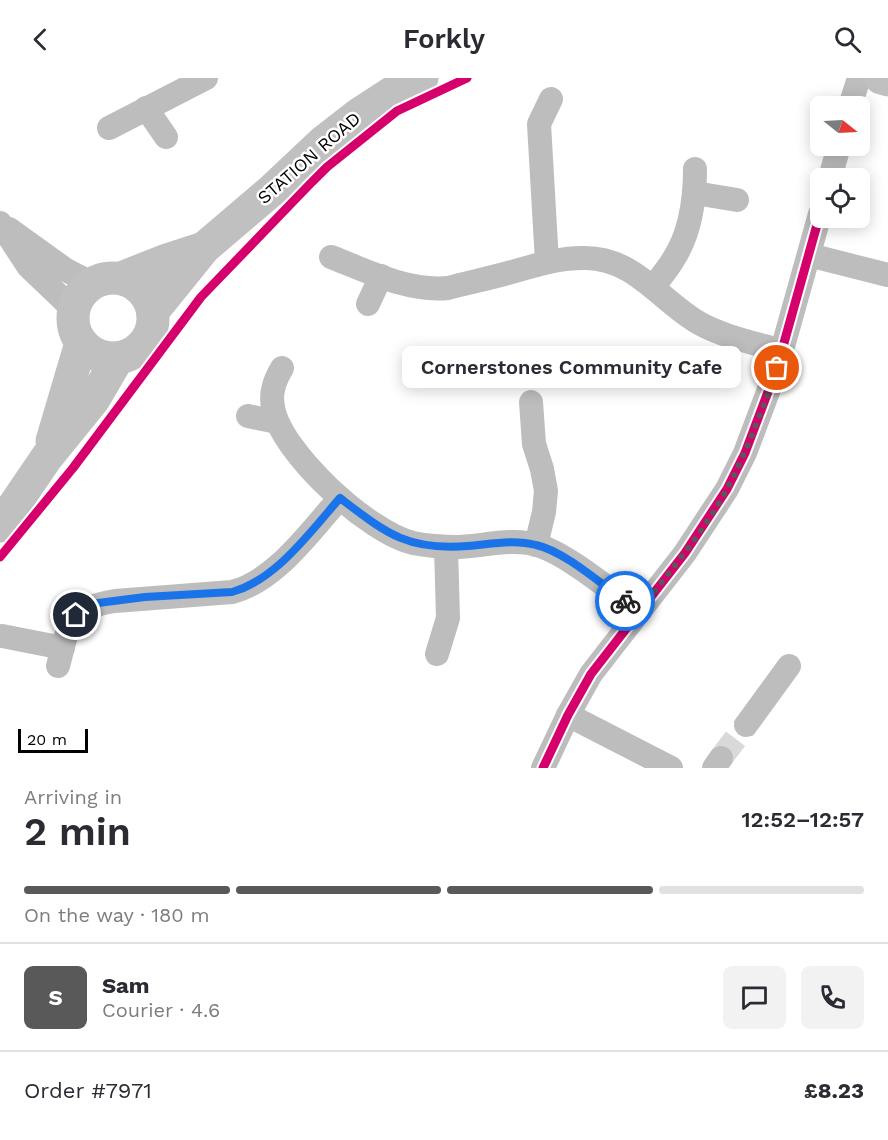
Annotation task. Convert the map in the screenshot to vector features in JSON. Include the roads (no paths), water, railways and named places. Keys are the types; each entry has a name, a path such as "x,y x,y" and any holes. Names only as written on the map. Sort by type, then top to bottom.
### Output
{"street":[{"path":"109,128 206,78"},
{"name":"STATION ROAD","path":"118,358 131,354 149,337 153,324 153,311 204,248 272,190 322,142 396,90 422,78"},
{"path":"853,96 859,78"},
{"path":"881,78 888,80"},
{"path":"547,262 529,121 551,99"},
{"path":"146,108 166,137"},
{"path":"653,287 673,261 681,245 695,193 695,169"},
{"path":"695,193 737,200"},
{"path":"0,223 66,270 140,287 151,302 153,311"},
{"path":"0,223 28,266 74,310"},
{"path":"543,768 568,715 591,674 685,553 727,489 745,453 782,351 816,228"},
{"name":"STATION ROAD","path":"106,281 204,248"},
{"path":"809,255 888,274"},
{"path":"331,257 381,276 434,290 547,262 585,257 599,259 627,269 703,325 782,351"},
{"path":"368,304 381,276"},
{"path":"0,526 47,457 94,399 118,358 104,357 91,352 81,343 75,333 73,322 77,300 106,281"},
{"path":"47,457 81,343"},
{"path":"282,368 275,380 272,393 272,406 277,422 299,456 340,498 370,521 398,539 428,546 536,544 564,558 639,611"},
{"path":"531,402 534,444 546,491 544,512 536,544"},
{"path":"248,416 277,422"},
{"path":"2,636 60,657 70,624 86,608 98,603 145,597 232,592 255,583 278,565 340,498"},
{"path":"437,654 448,618 446,547"},
{"path":"746,725 789,666"},
{"path":"568,715 671,768"}],"tunnel":[{"path":"721,758 746,725"}],"place":[{"name":"Cornerstones Community Cafe","path":"777,368"}]}
